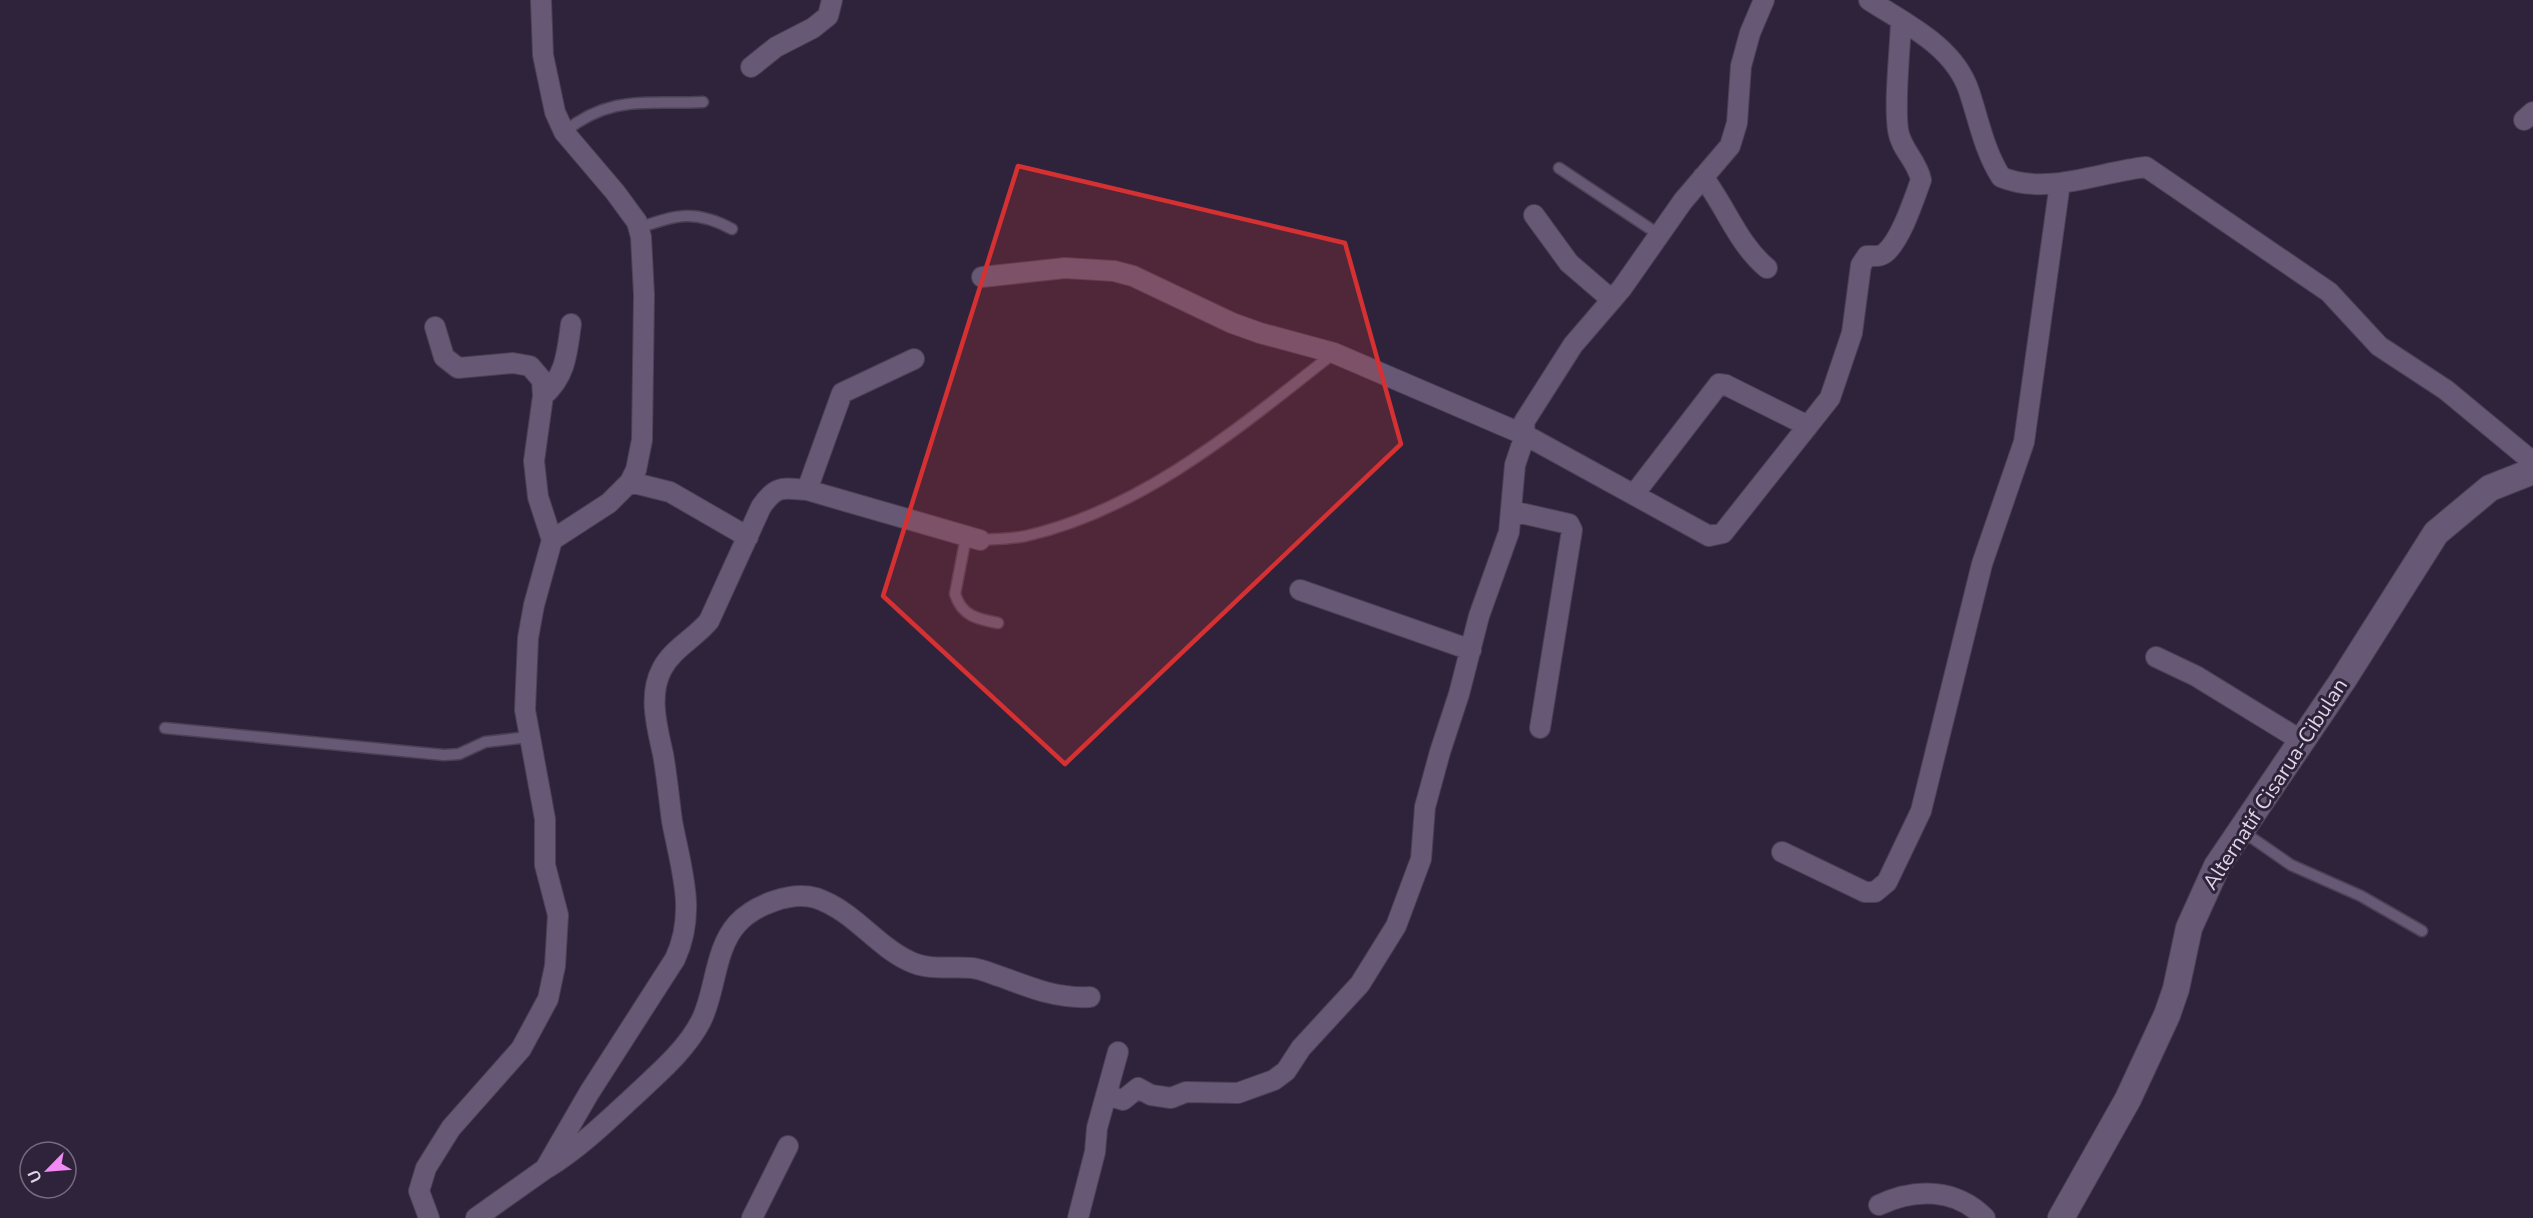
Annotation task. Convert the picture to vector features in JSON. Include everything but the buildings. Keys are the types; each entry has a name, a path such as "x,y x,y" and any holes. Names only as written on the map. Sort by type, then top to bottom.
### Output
{"street":[{"path":"541,0 543,55 548,86 564,132 615,192 638,228 644,295 642,440 636,470 630,482 609,503 552,540"},
{"path":"751,67 776,47 813,28 828,16 832,0"},
{"path":"1106,1095 1124,1100 1138,1088 1161,1098 1171,1098 1186,1092 1238,1093 1274,1080 1286,1071 1301,1048 1360,984 1396,926 1414,883 1421,859 1425,807 1472,650 1484,600 1509,532 1515,465 1525,435 1524,422 1552,374 1612,300 1703,177 1722,157 1734,135 1741,66 1750,33 1764,0"},
{"path":"1869,0 1946,53 1969,89 1981,136 2001,177 2019,184 2060,183 2119,170 2146,167 2329,292 2379,346 2446,390 2533,462"},
{"path":"982,277 1065,268 1114,271 1150,283 1260,333 1334,353 1525,435 1635,493 1709,536 1723,533 1830,398 1852,333 1861,265 1867,256 1878,257 1887,252 1908,214 1921,180 1915,163 1903,149 1898,129 1901,21"},
{"path":"1703,177 1732,220 1741,241 1752,256 1767,268"},
{"path":"1782,852 1865,892 1875,892 1887,882 1921,811 1982,564 2024,442 2060,183"},
{"path":"1534,216 1569,263 1612,300"},
{"path":"543,396 559,380 563,371 571,324"},
{"path":"429,1218 419,1191 426,1168 451,1128 500,1076 520,1049 544,1008 553,978 559,935 558,915 545,865 545,819 525,700 528,638 534,605 552,540 538,497 534,461 543,396 542,380 530,366 513,363 458,368 451,364 439,346 435,327"},
{"path":"807,490 842,393 914,359"},
{"path":"1635,493 1719,384 1726,385 1808,426"},
{"name":"Alternatif Cisarua-Cibulan","path":"2061,1218 2128,1099 2167,1015 2176,989 2188,928 2217,866 2302,741 2436,533 2490,488 2533,471"},
{"path":"630,482 670,492 748,537"},
{"path":"545,1169 589,1093 675,959 684,941 688,903 657,719 656,685 662,669 672,655 697,635 709,621 770,494 782,488 807,490 973,539"},
{"path":"1512,510 1559,520 1569,524 1572,530 1539,728"},
{"path":"1300,590 1472,650"},
{"path":"2157,657 2196,676 2302,741"},
{"path":"476,1218 588,1140 667,1065 700,1022 723,950 737,925 746,916 787,897 807,896 820,900 855,919 885,945 910,962 934,968 974,968 1057,996 1090,997"},
{"path":"1078,1218 1118,1052"},
{"path":"752,1218 788,1146"},
{"path":"1879,1205 1897,1197 1931,1193 1960,1200 1973,1206 1985,1218"}],"lane":[{"path":"564,132 585,116 619,105 703,102"},
{"path":"1559,168 1661,236"},
{"path":"638,228 673,217 696,215 715,220 732,229"},
{"path":"998,624 966,613 955,594 973,539 1023,536 1058,527 1122,502 1192,459 1334,353"},
{"path":"165,728 444,755 459,754 485,742 530,738"},
{"path":"2241,830 2291,865 2361,896 2422,931"}],"highlighted area":[{"path":"1018,166 1345,243 1401,444 1065,764 883,596"}]}
